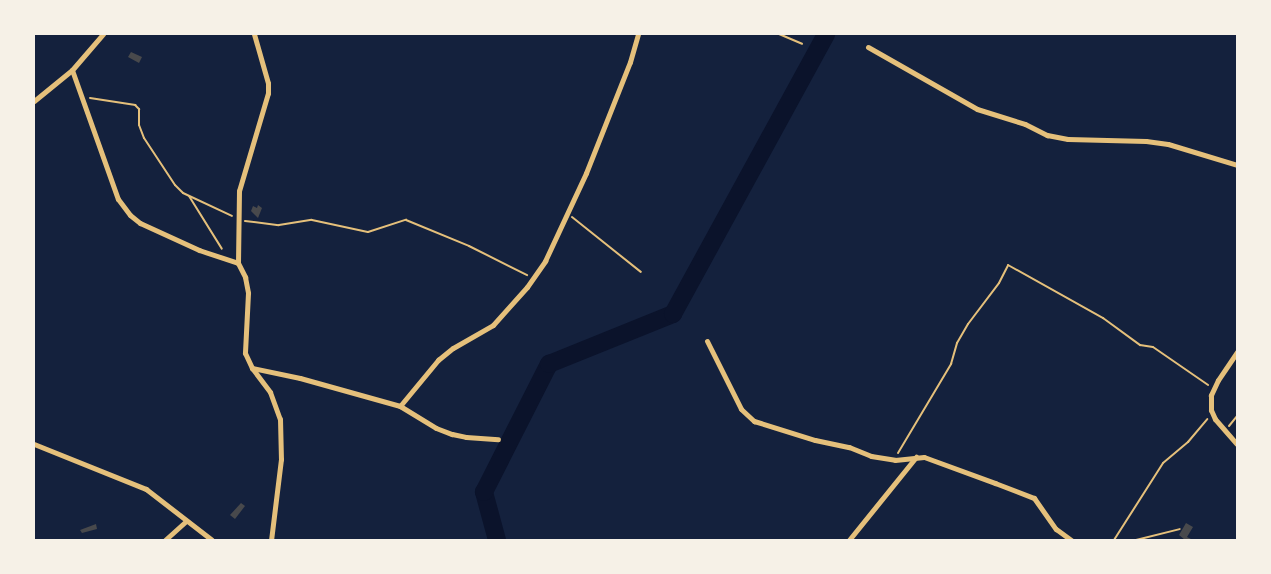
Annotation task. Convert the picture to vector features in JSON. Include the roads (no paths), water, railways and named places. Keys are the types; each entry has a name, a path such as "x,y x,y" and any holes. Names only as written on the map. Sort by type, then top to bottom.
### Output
{"street":[{"path":"34,101 72,70 103,34"},
{"path":"254,34 266,74 268,93 239,191 238,263 245,277 248,293 245,352 252,368 270,392 280,419 280,458 271,540"},
{"path":"400,406 438,360 453,348 493,325 534,278 568,214 630,62 638,34"},
{"path":"868,47 977,109 1026,124 1055,138 1146,141 1168,144 1237,166"},
{"path":"72,70 118,199 130,215 140,223 199,250 238,263"},
{"path":"707,341 741,409 754,421 816,440 849,447 871,456 894,460 924,457 1034,498 1056,529 1071,540"},
{"path":"1237,352 1210,394 1212,413 1224,431 1237,444"},
{"path":"252,368 300,378 400,406 436,428 452,434 498,439"},
{"path":"34,444 146,489 212,540"},
{"path":"849,540 916,457"},
{"path":"165,540 186,521"}],"waterway":[{"path":"497,540 484,492 549,364 673,314 826,34"}]}
